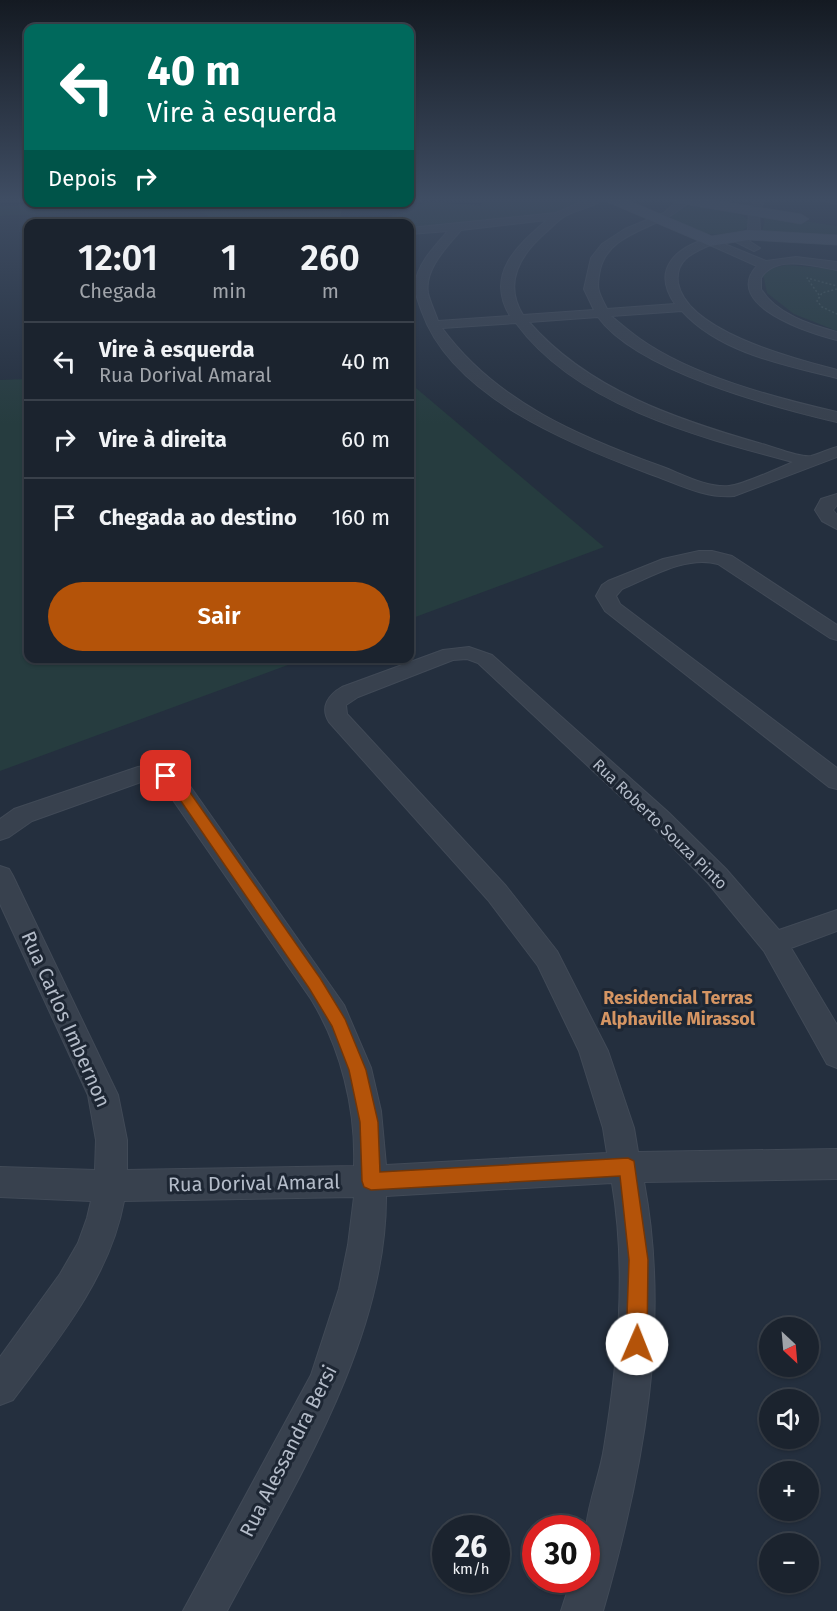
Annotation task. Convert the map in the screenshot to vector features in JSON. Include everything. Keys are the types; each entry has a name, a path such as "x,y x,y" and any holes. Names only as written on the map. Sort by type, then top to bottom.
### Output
{"street":[{"path":"425,273 415,293 433,325 454,354 477,377 505,399 584,443 701,486 731,491 837,452"},
{"path":"509,273 507,285 510,305 543,346 564,364 622,398 706,432 811,462"},
{"path":"591,273 589,290 597,307 636,343 692,373 769,400 837,417"},
{"path":"671,273 671,285 678,300 718,332 752,349 837,374"},
{"path":"758,273 754,281 762,300 789,319 837,336"},
{"path":"433,325 685,307"},
{"path":"831,518 827,503 837,499"},
{"path":"837,634 725,560 708,555 691,557 615,585 606,594 607,602 612,607 837,782"},
{"name":"Rua Roberto Souza Pinto","path":"628,1167 599,1063 558,975 506,903 337,717 334,711 337,702 350,692 446,655 469,653 485,660 660,818 717,876 774,943 837,1055"},
{"name":"Rua Alessandra Bersi","path":"0,831 22,815 132,777 150,773 161,775 177,784 315,983 339,1023 358,1070 369,1122 371,1181 367,1242 353,1308 329,1377 204,1611"},
{"name":"Rua Carlos Imbernon","path":"0,876 103,1095 111,1123 113,1153 112,1186 106,1216 95,1246 80,1277 0,1387"},
{"path":"774,943 837,920"},
{"name":"Rua Dorival Amaral","path":"0,1182 112,1186 371,1181 628,1167 835,1162"},
{"path":"582,1611 619,1480 636,1365 638,1260 628,1167"}],"path":[{"path":"819,295 807,278 837,287"},
{"path":"837,287 817,298 818,304 837,314"}],"green space":[{"path":"837,273 837,331 794,314 767,293 763,274"},
{"path":"24,379 24,663 293,663 0,771 0,380"},
{"path":"414,386 604,547 414,618"}],"district":[{"name":"Residencial Terras Alphaville Mirassol","path":"678,1008"}],"route":[{"path":"166,776 177,784 315,983 339,1023 358,1070 369,1122 371,1181 628,1167 638,1260 637,1344"}]}
